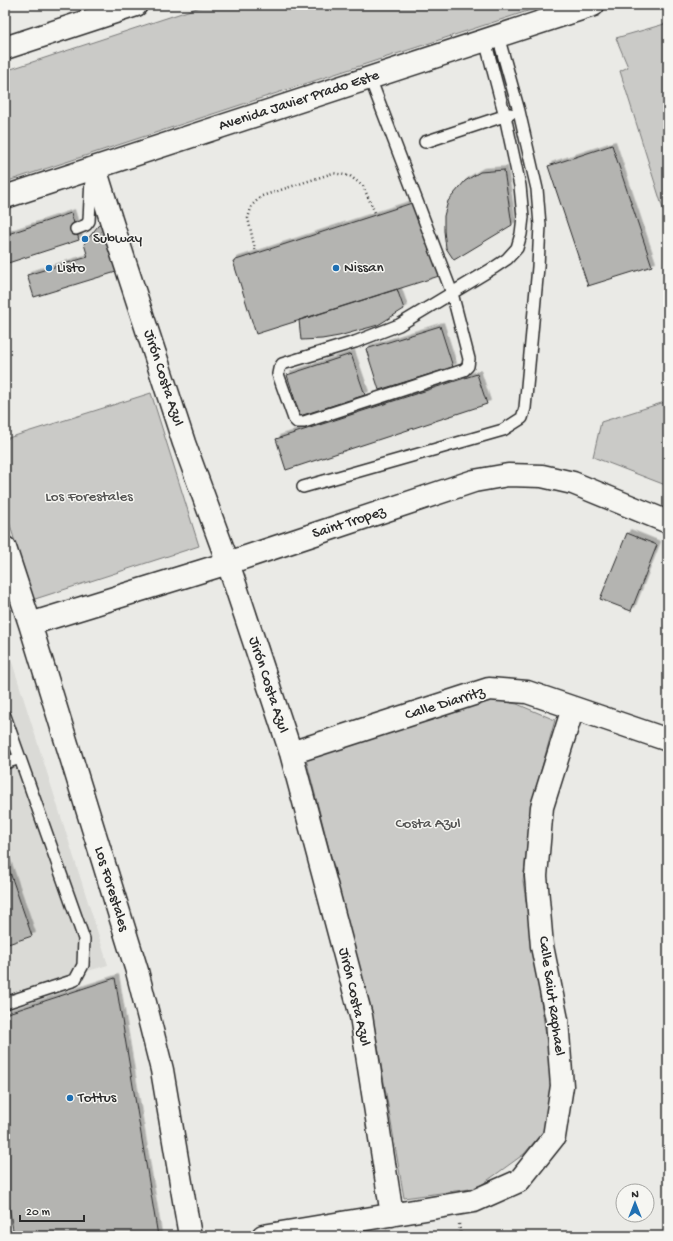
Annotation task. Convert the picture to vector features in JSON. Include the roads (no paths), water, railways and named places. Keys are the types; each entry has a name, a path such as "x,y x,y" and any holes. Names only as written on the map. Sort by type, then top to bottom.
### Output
{"street":[{"path":"5,48 136,5"},
{"name":"Avenida Javier Prado Este","path":"5,197 593,5"},
{"name":"Jirón Costa Azul","path":"94,168 184,443 228,563 291,753 361,1016 392,1215"},
{"name":"Saint Tropez","path":"30,624 228,563 474,481 508,475 542,476 573,483 668,522"},
{"name":"Los Forestales","path":"5,548 30,624 139,979 162,1070 190,1236"},
{"name":"Calle Diarritz","path":"291,753 489,690 527,692 668,740"},
{"name":"Calle Saiut Raphael","path":"263,1236 474,1201 518,1181 554,1137 562,1086 557,1020 542,946 536,876 542,807 573,708"}],"lane":[{"path":"303,487 503,430 522,418 525,408 532,338 540,225 537,189 518,111 492,38"},
{"path":"370,78 452,293 468,359 468,366 464,370 304,422 297,422 294,419 278,374 282,364 355,342 399,325 452,293 507,259 517,248 521,234 523,217 520,186 505,116 492,38"},
{"path":"426,142 518,111"},
{"path":"76,229 86,225 89,221 94,168"},
{"path":"5,716 84,939 83,965 75,980 5,1003"},
{"path":"5,763 20,758"}],"place":[{"name":"Subway","path":"85,239"},
{"name":"Listo","path":"49,268"},
{"name":"Nissan","path":"336,268"},
{"name":"Tottus","path":"70,1098"}],"park label":[{"name":"Costa Azul","path":"428,824"}]}
